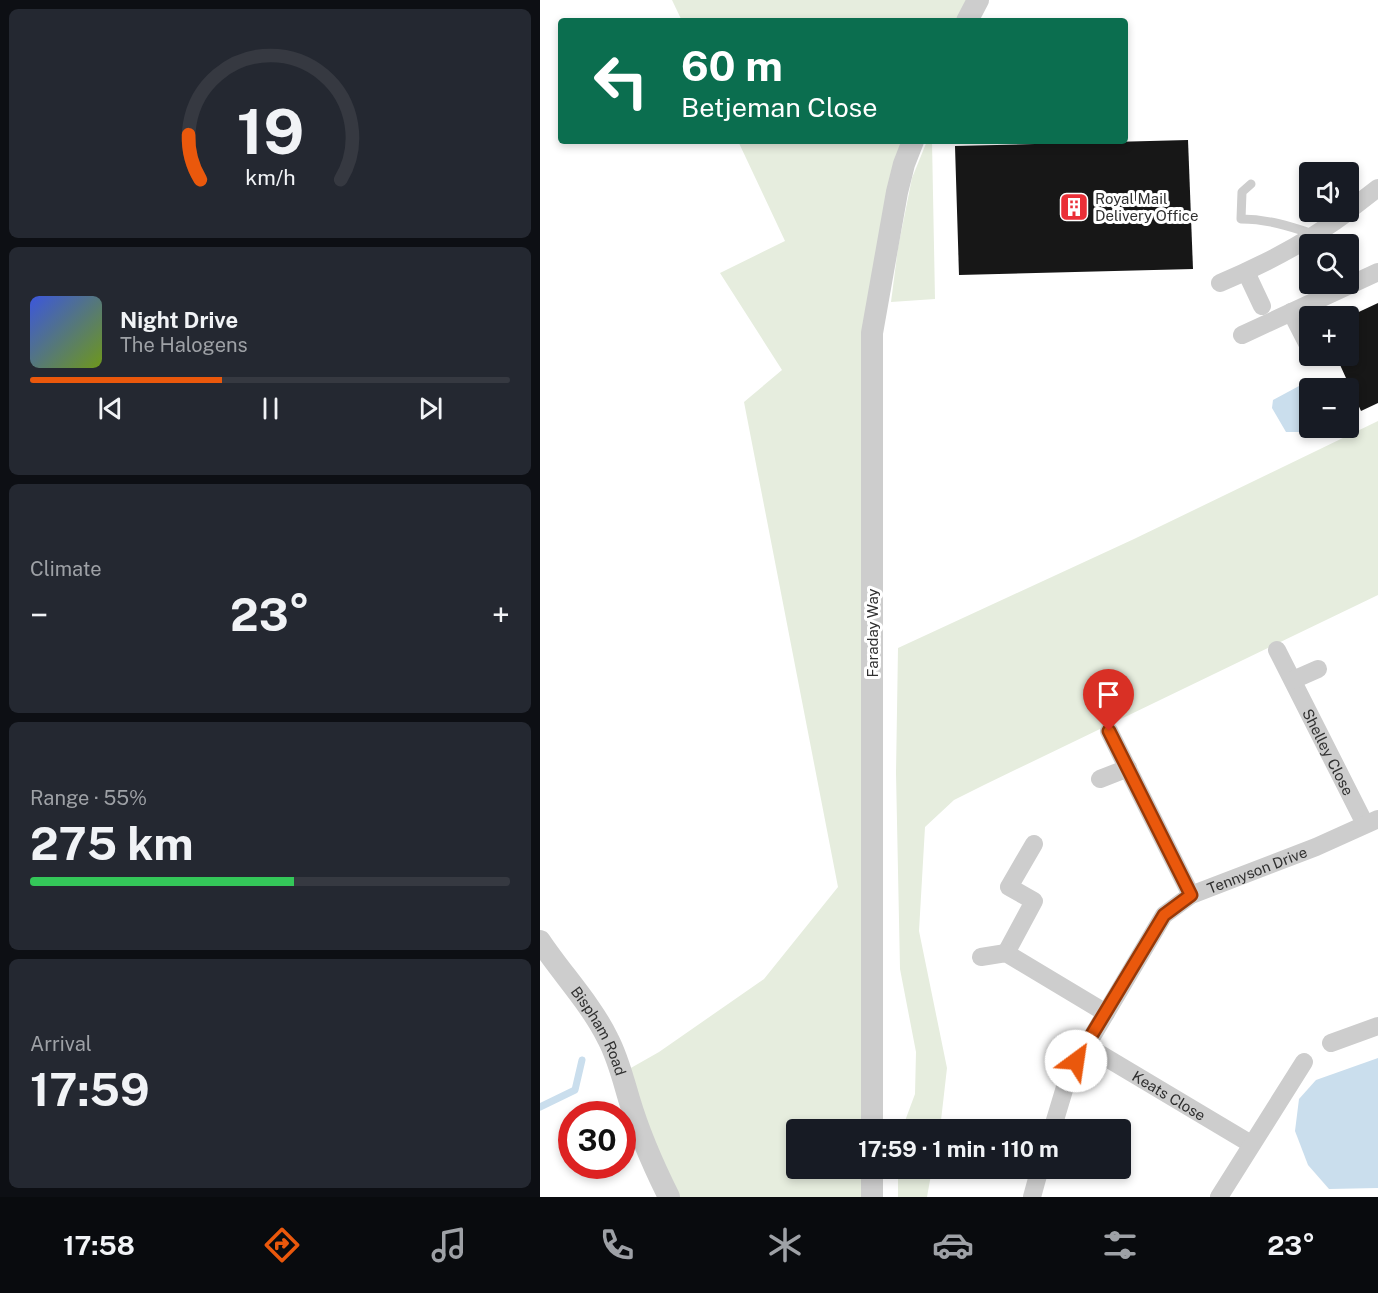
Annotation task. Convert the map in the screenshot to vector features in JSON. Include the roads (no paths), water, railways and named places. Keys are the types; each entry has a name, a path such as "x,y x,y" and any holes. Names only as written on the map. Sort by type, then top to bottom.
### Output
{"street":[{"path":"969,18 978,0"},
{"name":"Faraday Way","path":"872,1119 872,333 897,192 912,144"},
{"path":"1359,203 1378,189"},
{"path":"1316,234 1333,222"},
{"path":"1220,283 1299,244"},
{"path":"1246,272 1262,306"},
{"path":"1242,335 1378,272"},
{"path":"1291,312 1299,328"},
{"name":"Shelley Close","path":"1277,650 1372,822"},
{"path":"1293,680 1318,669"},
{"path":"1109,731 1191,895"},
{"path":"1100,779 1128,768"},
{"name":"Tennyson Drive","path":"1055,1119 1068,1077 1164,915 1191,895 1317,847 1372,822"},
{"path":"1006,953 1034,902 1009,887 1034,844"},
{"name":"Bispham Road","path":"540,941 594,1014 608,1039 622,1073 650,1160 669,1197"},
{"path":"981,957 1006,953 1106,1013"},
{"path":"1331,1043 1378,1026"},
{"name":"Keats Close","path":"1085,1046 1251,1144"},
{"path":"1219,1197 1304,1062"},
{"path":"872,1179 872,1197"},
{"path":"1032,1197 1037,1179"}],"lane":[{"path":"1251,184 1242,192 1241,219 1280,223 1312,234"}],"water":[{"path":"1299,386 1299,432 1286,432 1272,408 1273,400"},
{"path":"1378,1058 1378,1188 1329,1189 1308,1165 1295,1131 1299,1099 1316,1080"}],"waterway":[{"path":"540,1107 575,1090 582,1060"}],"place":[{"name":"Royal Mail Delivery Office","path":"1074,207"}]}
